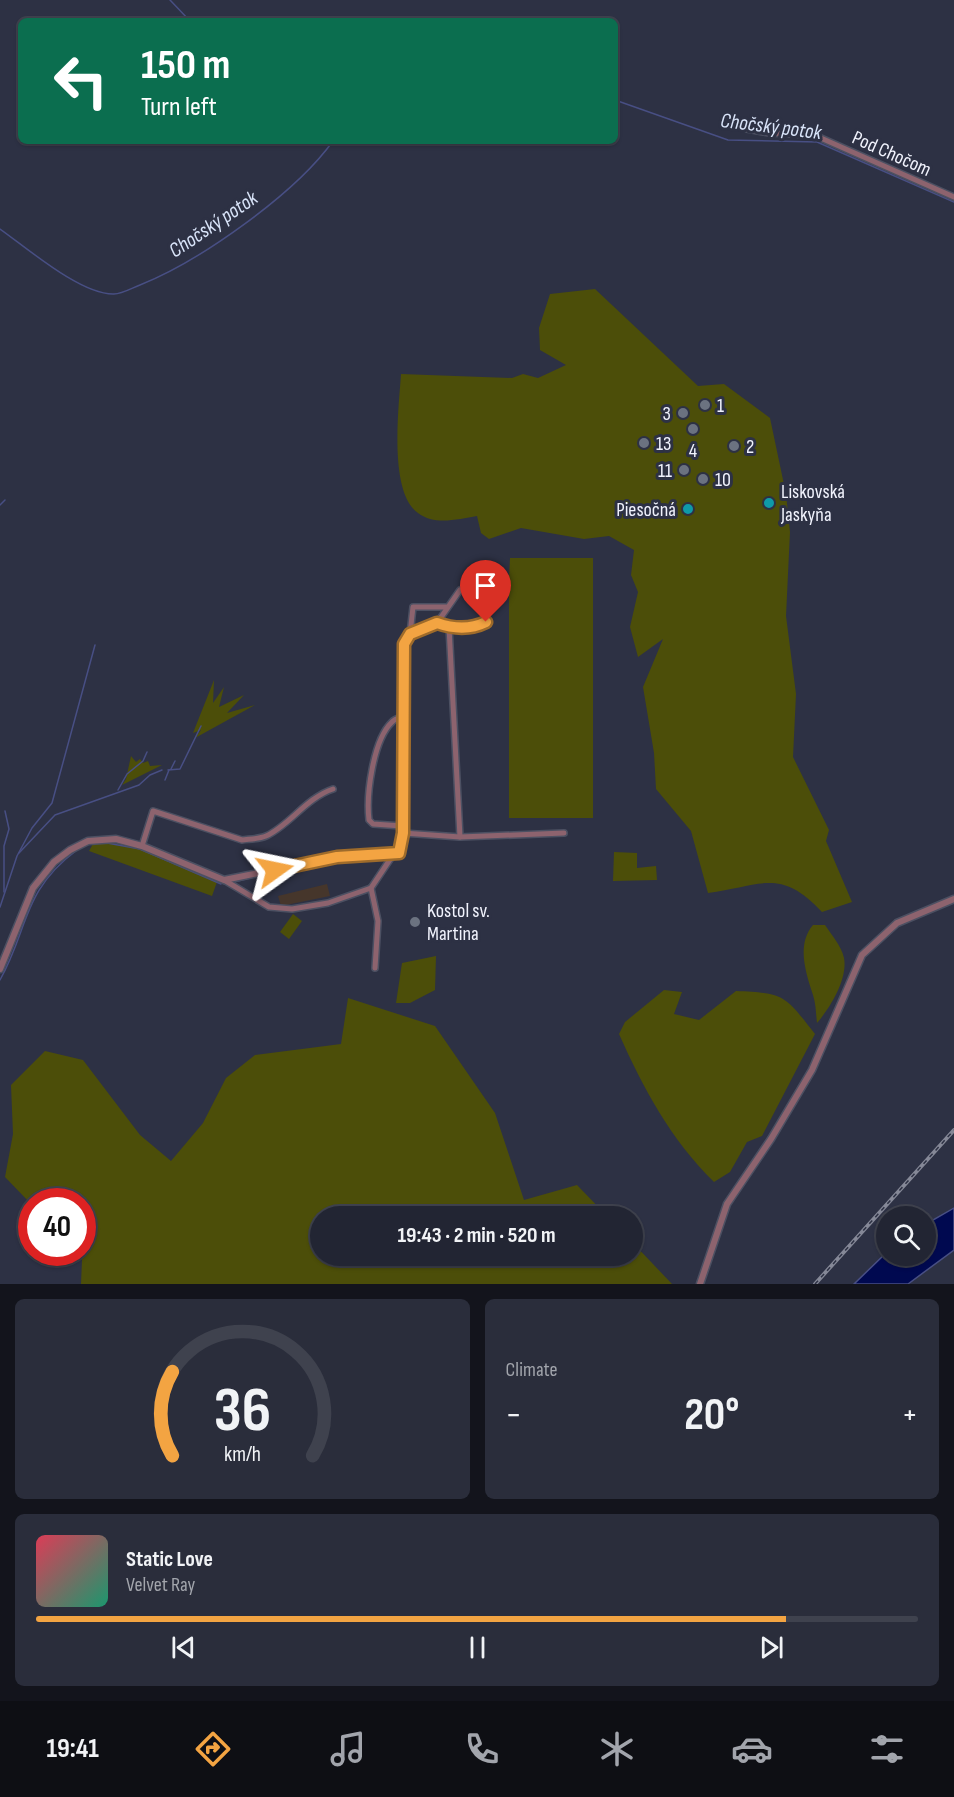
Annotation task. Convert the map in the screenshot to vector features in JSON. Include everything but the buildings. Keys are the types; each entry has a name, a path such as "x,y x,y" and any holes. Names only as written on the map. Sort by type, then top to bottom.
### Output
{"street":[{"name":"Pod Chočom","path":"747,129 769,133 814,135 954,197"},
{"path":"410,634 437,623 460,590"},
{"path":"224,880 337,857 399,853 403,833 404,644 410,634 413,607 446,607"},
{"path":"437,623 449,627 475,627 486,622"},
{"path":"449,627 460,837"},
{"path":"402,826 373,824 369,816 368,797 374,761 383,738 392,721 404,716"},
{"path":"142,846 153,811 242,840 266,836 309,802 333,789"},
{"path":"403,833 460,837 564,833"},
{"path":"0,969 26,901 54,862 77,846 99,839 116,839 142,846 224,880 269,906 280,909 328,903 370,888 393,855"},
{"path":"370,888 378,921 375,968"},
{"path":"700,1284 727,1204 776,1131 812,1070 862,955 897,923 954,899"}],"shaded area":[{"path":"595,289 698,386 724,384 770,418 786,494 790,532 786,616 796,694 793,757 829,830 826,841 852,902 822,912 794,889 781,884 769,883 708,893 691,831 656,789 654,753 643,687 663,639 638,657 630,627 638,592 631,575 634,550 609,536 584,539 521,528 489,539 481,533 477,516 439,520 418,513 409,502 402,487 398,448 401,374 512,378 523,374 538,378 566,365 540,350 539,328 550,294"},
{"path":"510,558 593,558 593,818 509,818 509,579 500,601 467,587 477,565 509,578"},
{"path":"214,680 213,703 224,687 219,707 244,695 227,713 255,705 195,738 201,730 193,733"},
{"path":"131,756 136,762 140,759 143,763 148,761 150,766 162,765 122,785 126,779"},
{"path":"94,842 111,843 142,850 187,868 217,882 212,896 89,851"},
{"path":"614,852 637,853 637,868 656,866 657,880 613,881"},
{"path":"327,884 330,896 281,906 278,896"},
{"path":"293,914 302,921 289,939 280,932"},
{"path":"813,925 825,925 841,949 845,966 837,993 817,1023 815,1002 804,959 805,941"},
{"path":"436,956 435,990 410,1003 396,1003 402,963"},
{"path":"664,990 682,992 674,1014 699,1020 736,991 775,995 790,1004 815,1034 762,1136 747,1142 730,1172 714,1182 671,1131 638,1074 619,1034 625,1022"},
{"path":"348,998 435,1026 495,1113 524,1200 577,1185 597,1206 310,1206 310,1266 643,1266 643,1254 672,1284 81,1284 82,1266 96,1266 96,1188 18,1188 18,1190 5,1177 13,1134 11,1085 45,1051 83,1060 140,1135 171,1161 203,1123 226,1078 255,1055 341,1044"},
{"path":"954,1208 954,1250 936,1263 936,1218"},
{"path":"876,1263 876,1266 932,1266 908,1284 854,1284"}],"waterway":[{"path":"170,0 187,18"},
{"name":"Chočský potok","path":"618,101 728,140 817,142 954,202"},
{"name":"Chočský potok","path":"0,229 71,279 101,292 120,293 190,260 245,224 295,182 330,144"},
{"path":"0,505 5,500"},
{"path":"0,907 17,856 32,828 52,803 95,645"},
{"path":"168,770 180,769 201,726"},
{"path":"118,790 127,774 143,761 147,752"},
{"path":"171,769 175,761"},
{"path":"19,853 55,815 139,785 150,775 162,770"},
{"path":"165,780 169,770"},
{"path":"4,892 4,846 9,829 5,811"},
{"path":"107,843 140,849 221,884"},
{"path":"0,980 36,895 59,865 77,850"},
{"path":"234,882 258,876"}],"railway":[{"path":"815,1284 954,1130"}],"place":[{"name":"1","path":"705,405"},
{"name":"3","path":"683,413"},
{"name":"4","path":"693,429"},
{"name":"13","path":"644,443"},
{"name":"2","path":"734,446"},
{"name":"11","path":"684,470"},
{"name":"10","path":"703,479"},
{"name":"Liskovská Jaskyňa","path":"769,503"},
{"name":"Piesočná","path":"688,509"},
{"name":"Kostol sv. Martina","path":"415,922"}],"route":[{"path":"275,870 337,857 399,853 403,833 404,644 410,634 437,623 449,627 475,627 486,622"}]}
